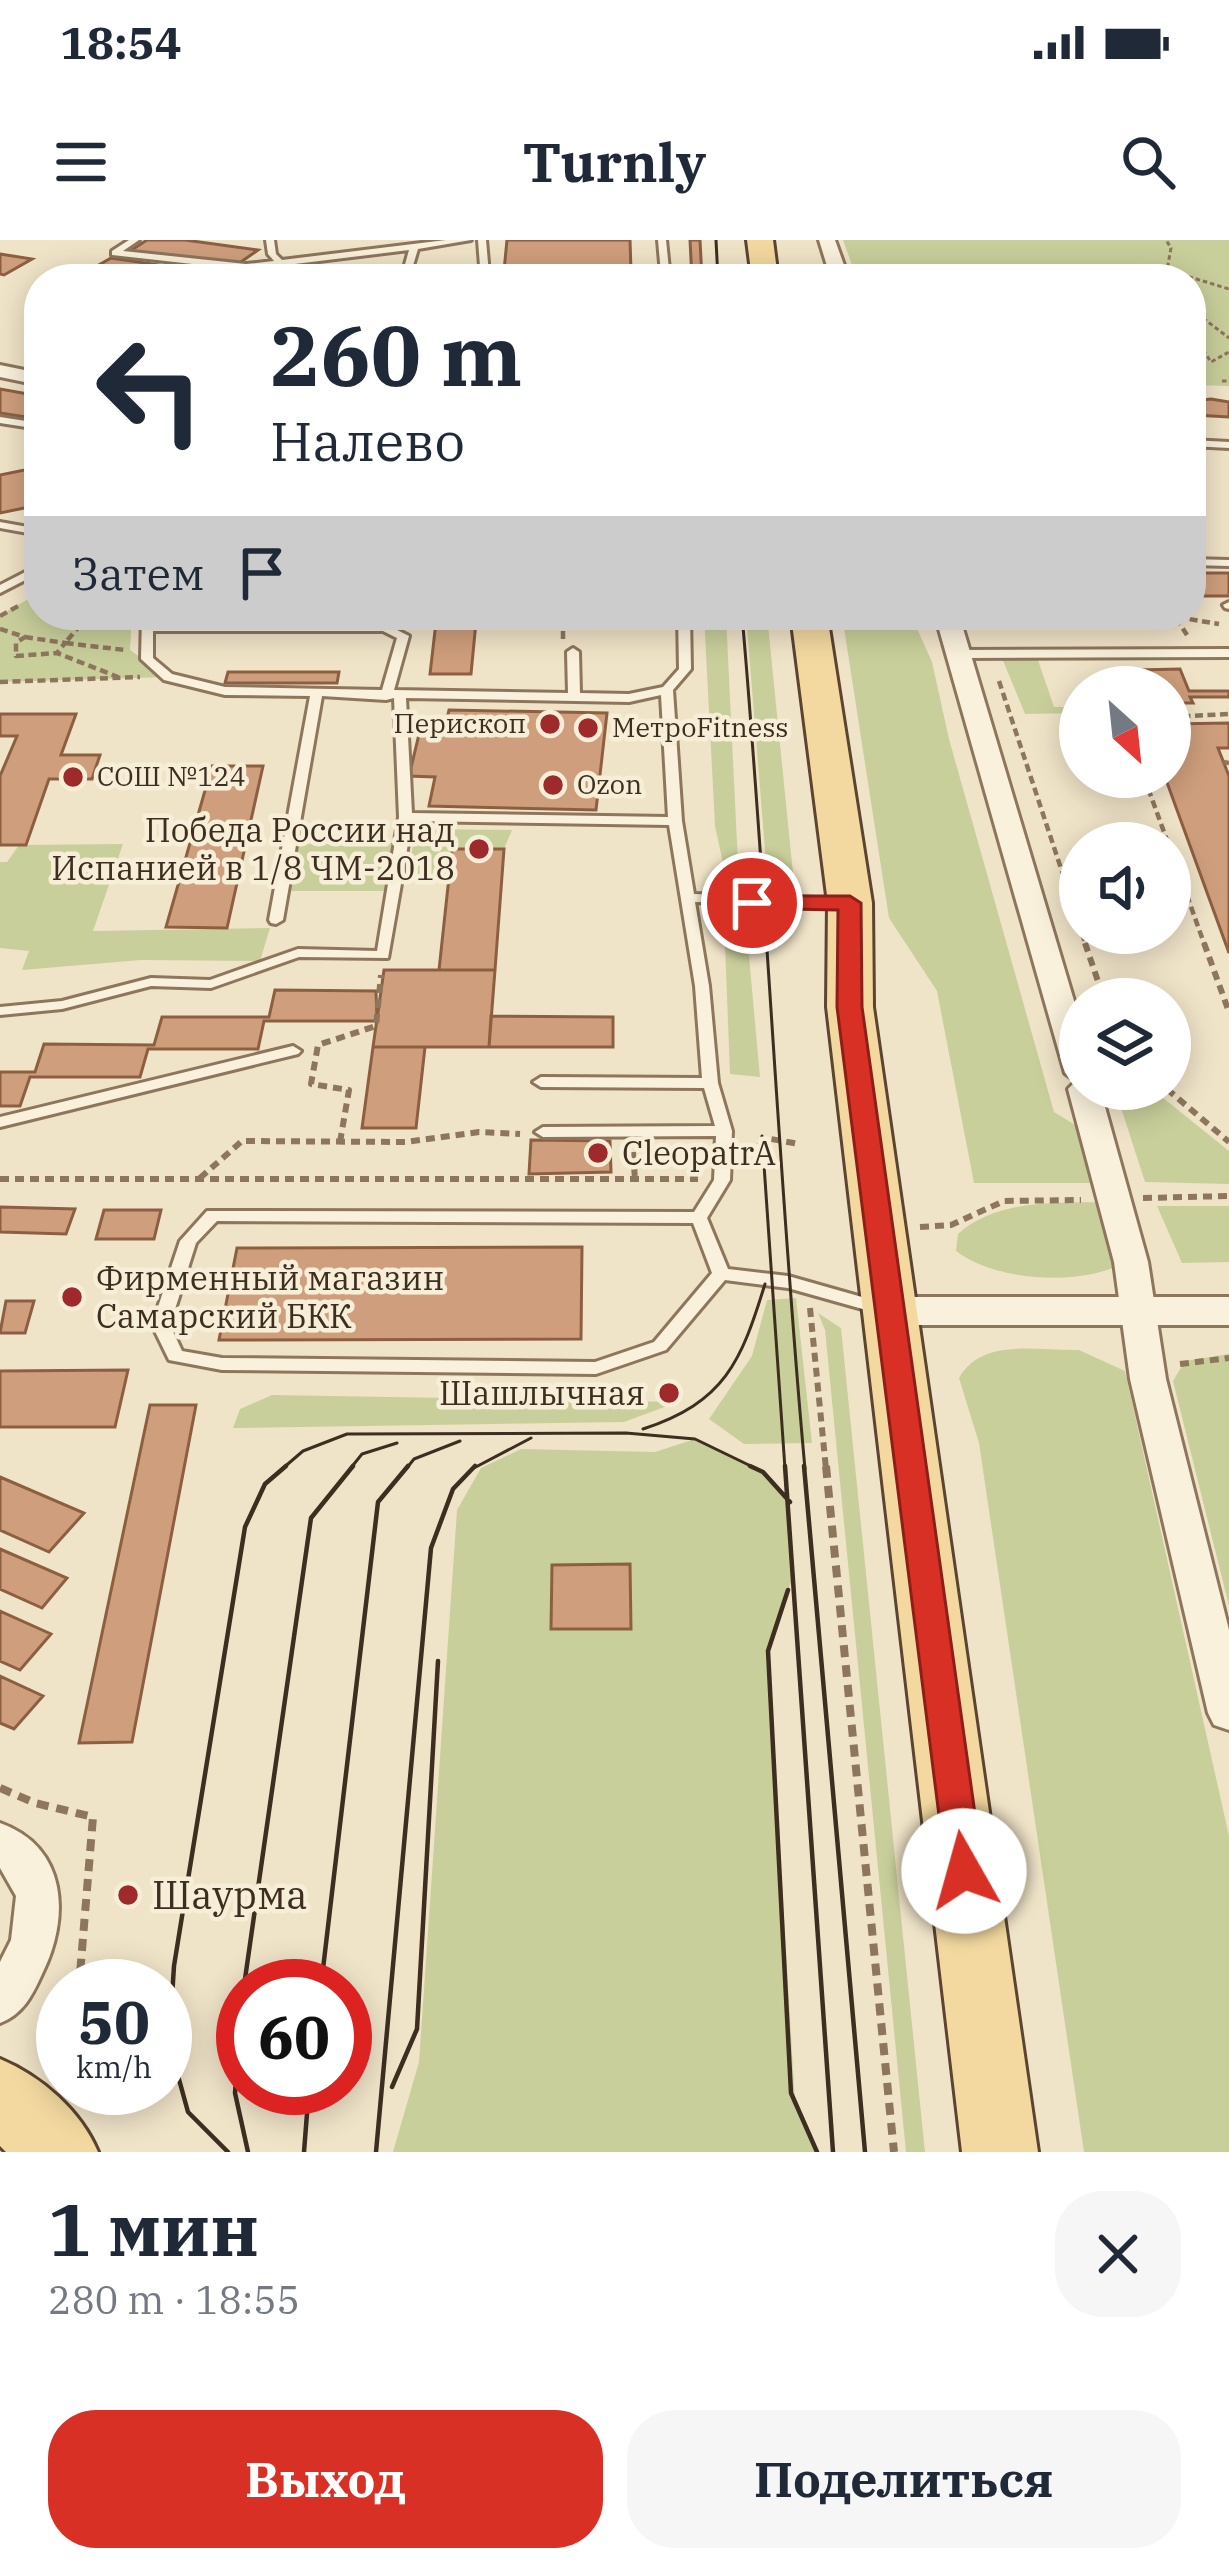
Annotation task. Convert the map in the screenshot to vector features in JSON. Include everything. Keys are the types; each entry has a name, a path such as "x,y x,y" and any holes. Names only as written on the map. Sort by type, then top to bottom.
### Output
{"main road":[{"path":"811,630 850,903 850,1007 1000,2152"},
{"path":"0,2095 60,2152"}],"street":[{"path":"958,630 974,653 1059,990"},
{"path":"1090,1110 1132,1262 1135,1311 1229,1713"},
{"path":"892,1311 1229,1311"},
{"path":"0,1842 15,1851 35,1880 42,1915 31,1952 0,2001"}],"lane":[{"path":"135,240 116,253 218,264"},
{"path":"270,240 272,254 280,263"},
{"path":"272,264 467,240"},
{"path":"409,264 414,248"},
{"path":"148,630 145,652 168,677 225,691 629,698 668,690 686,669 685,630"},
{"path":"0,1011 62,1005 151,982 211,984 298,953 383,955 406,817 393,696 403,636 390,630"},
{"path":"568,648 574,696"},
{"path":"974,653 1229,653"},
{"path":"668,690 675,821 702,986 710,1083 724,1131 722,1180 699,1218"},
{"path":"276,920 316,696"},
{"path":"406,817 675,821"},
{"path":"686,898 850,903"},
{"path":"0,1122 293,1052"},
{"path":"541,1082 710,1083"},
{"path":"541,1133 724,1131"},
{"path":"699,1218 213,1215 188,1241 161,1325 175,1356 222,1364 596,1368 660,1346 721,1274"},
{"path":"699,1218 721,1274"},
{"path":"721,1274 788,1282 892,1311"}],"path":[{"path":"0,629 25,637 54,636 65,644 145,652"},
{"path":"25,637 16,643 16,656 37,658 57,653 77,630"},
{"path":"564,630 568,648"},
{"path":"57,653 121,678"},
{"path":"974,653 1059,872"},
{"path":"0,682 168,677"},
{"path":"1191,716 1229,714"},
{"path":"1191,907 1229,1012"},
{"path":"1191,1110 1229,1142"},
{"path":"198,1180 242,1141 406,1142 479,1132 541,1133"},
{"path":"0,1179 719,1179 724,1154 746,1153 762,1138 779,1136 799,1144"},
{"path":"632,1137 635,1179"},
{"path":"879,1231 951,1225 1004,1201 1229,1196"},
{"path":"812,1320 894,2152"},
{"path":"0,1788 35,1803 93,1816 82,1959"}],"green space":[{"path":"843,240 1229,240 1229,386 1206,385 1206,264 852,264"},
{"path":"24,601 24,630 131,630 130,650 168,677 0,682 0,615"},
{"path":"705,630 727,630 739,884 726,877 715,826"},
{"path":"747,630 769,630 794,883 768,887"},
{"path":"844,630 918,630 932,662 949,739 1054,1112 1085,1131 1099,1183 974,1183 937,991 889,918"},
{"path":"1037,657 1059,713 1025,714 1002,658"},
{"path":"416,829 512,830 504,849 452,849 449,879 407,878"},
{"path":"404,843 396,884 386,891 281,891 289,844"},
{"path":"123,844 93,931 270,928 260,961 141,960 22,970 29,951 0,948 0,862 7,862 19,845"},
{"path":"745,912 760,1077 730,1074 724,919"},
{"path":"1122,1110 1178,1110 1229,1151 1229,1184 1145,1182"},
{"path":"1106,1202 1120,1265 1102,1272 1059,1278 1014,1274 956,1251 958,1234 991,1214 1028,1205"},
{"path":"1157,1206 1229,1206 1229,1262 1182,1263"},
{"path":"796,1298 812,1443 744,1444 709,1419 752,1356 767,1300"},
{"path":"818,1313 841,1328 925,2152 906,2152 825,1330"},
{"path":"1079,1350 1125,1371 1229,1836 1229,2152 1084,2152 979,1443 959,1378 969,1365 996,1351"},
{"path":"1229,1354 1229,1606 1173,1381 1185,1361"},
{"path":"272,1395 678,1402 624,1422 233,1428 240,1409"},
{"path":"695,1439 763,1472 789,1501 794,1573 768,1651 795,2102 817,2152 393,2152 419,2062 457,1510 481,1468 521,1449 655,1452"}],"building":[{"path":"147,240 258,250 238,264 130,251"},
{"path":"507,240 630,240 631,264 505,264"},
{"path":"690,240 700,240 701,264 691,264"},
{"path":"0,254 32,259 4,275 0,274"},
{"path":"111,258 152,264 100,264"},
{"path":"0,389 24,393 24,417 0,413"},
{"path":"1206,400 1229,402 1229,417 1206,416"},
{"path":"24,470 24,508 0,513 0,475"},
{"path":"1206,573 1229,573 1229,596 1206,596"},
{"path":"435,630 475,630 471,674 430,674"},
{"path":"228,672 339,672 337,683 225,683"},
{"path":"1191,691 1229,691 1229,697 1191,697"},
{"path":"449,710 607,713 596,810 429,806 435,777 409,776 422,722 446,722"},
{"path":"0,714 76,714 61,755 100,755 92,779 49,779 26,845 0,845 0,776 17,736 0,736"},
{"path":"1229,723 1229,748 1218,748 1229,776 1229,953 1191,848 1191,822 1181,822 1173,798 1191,798 1191,724"},
{"path":"212,766 263,766 227,928 166,927"},
{"path":"452,849 504,849 495,970 439,970"},
{"path":"384,970 495,970 489,1047 373,1047"},
{"path":"275,990 376,991 377,1021 264,1021 258,1049 148,1049 140,1077 30,1077 20,1106 0,1106 0,1072 35,1072 44,1044 154,1045 162,1017 269,1017"},
{"path":"491,1016 613,1017 613,1047 489,1047"},
{"path":"373,1047 425,1047 416,1128 362,1128"},
{"path":"531,1140 610,1141 611,1172 529,1174"},
{"path":"0,1207 75,1209 66,1234 0,1232"},
{"path":"104,1210 161,1210 154,1239 96,1239"},
{"path":"582,1247 581,1339 219,1340 237,1248"},
{"path":"6,1301 34,1301 25,1333 0,1333"},
{"path":"128,1370 115,1427 0,1427 0,1371"},
{"path":"150,1405 196,1405 132,1742 79,1743"},
{"path":"0,1477 84,1513 49,1552 0,1530"},
{"path":"0,1549 67,1578 42,1608 0,1589"},
{"path":"630,1564 631,1629 551,1629 552,1565"},
{"path":"0,1611 51,1634 20,1670 0,1661"},
{"path":"0,1676 43,1696 14,1729 0,1723"}],"tram line":[{"path":"716,240 717,264"},
{"path":"743,630 805,1469"},
{"path":"762,1136 785,1469"},
{"path":"643,1429 693,1406 726,1376 747,1336 765,1284"},
{"path":"282,1469 303,1451 347,1434 626,1433 695,1439 757,1469"},
{"path":"472,1469 531,1438"},
{"path":"406,1469 414,1459 460,1441"},
{"path":"350,1469 362,1454 397,1443"},
{"path":"228,2152 188,2112 169,2043 174,1966 245,1527 265,1484 286,1466"},
{"path":"248,1959 311,1518 353,1466"},
{"path":"324,1959 378,1502 408,1466"},
{"path":"750,1466 763,1472 787,1499"},
{"path":"785,1466 787,1499"},
{"path":"804,1466 865,2152"},
{"path":"376,2152 431,1548 453,1489 472,1469"},
{"path":"787,1499 790,1502"},
{"path":"787,1499 833,2152"},
{"path":"788,1590 768,1651 791,2093 817,2152"},
{"path":"392,2087 417,2029 438,1661"},
{"path":"240,2115 248,2152"},
{"path":"304,2152 307,2115"}],"place":[{"name":"Перископ","path":"550,724"},
{"name":"МетроFitness","path":"588,728"},
{"name":"СОШ №124","path":"73,777"},
{"name":"Ozon","path":"553,785"},
{"name":"Победа России над Испанией в 1/8 ЧМ-2018","path":"479,849"},
{"name":"CleopatrA","path":"598,1153"},
{"name":"Фирменный магазин Самарский БКК","path":"72,1297"},
{"name":"Шашлычная","path":"669,1393"},
{"name":"Шаурма","path":"128,1895"}],"route":[{"path":"752,903 850,903 850,1007 964,1871"}]}
